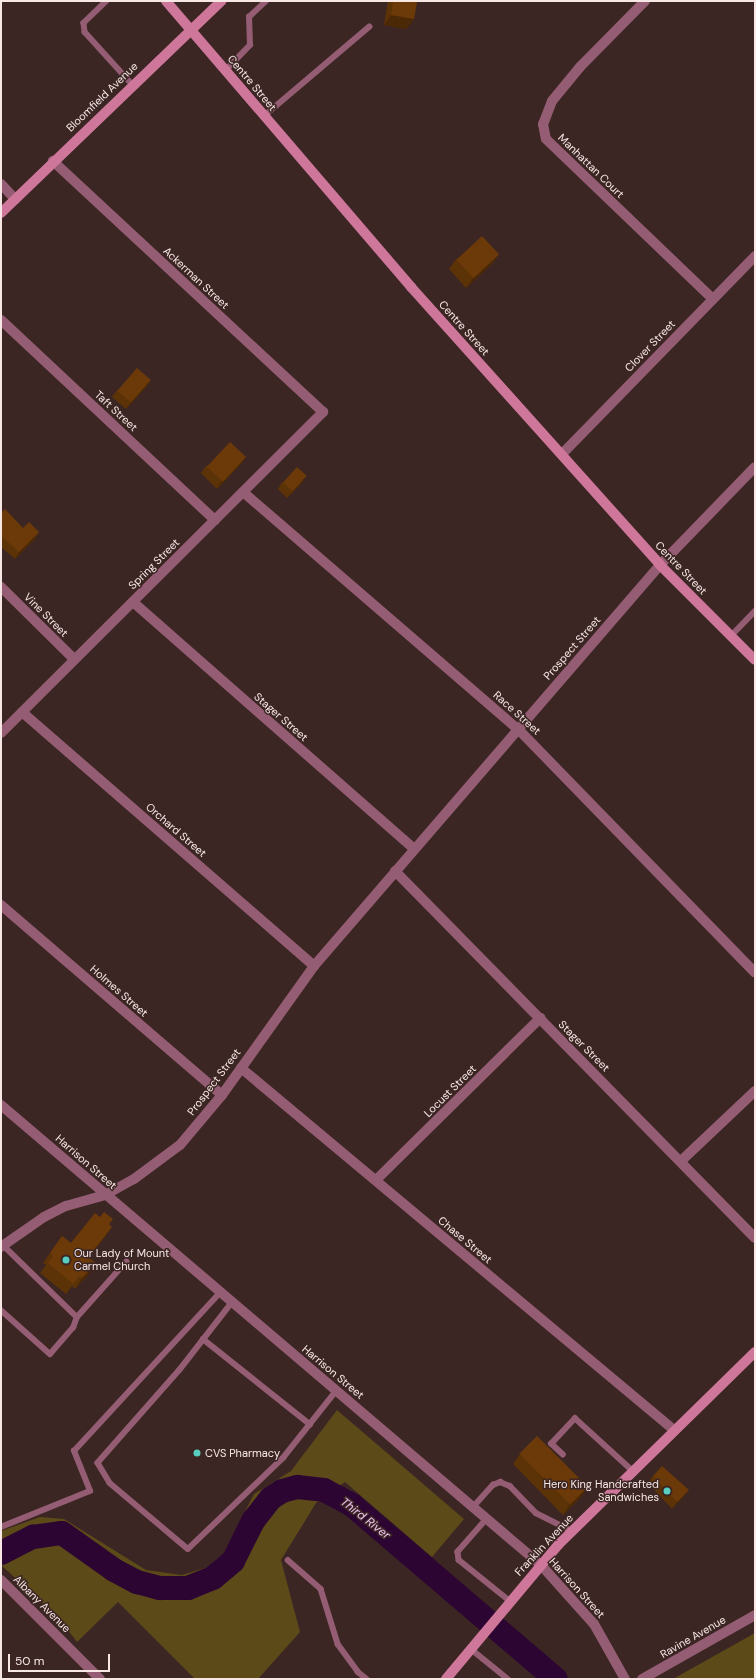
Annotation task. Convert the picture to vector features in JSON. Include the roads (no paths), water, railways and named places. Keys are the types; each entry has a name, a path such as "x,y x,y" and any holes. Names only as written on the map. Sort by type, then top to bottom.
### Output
{"street":[{"name":"Centre Street","path":"166,1 411,287 660,565 755,660"},
{"name":"Bloomfield Avenue","path":"1,213 132,84 221,1"},
{"name":"Manhattan Court","path":"645,1 580,67 552,102 543,124 546,139 712,299"},
{"name":"Ackerman Street","path":"53,161 323,412"},
{"path":"1,184 15,199"},
{"name":"Clover Street","path":"562,454 755,256"},
{"name":"Taft Street","path":"1,320 215,520"},
{"name":"Spring Street","path":"1,733 323,412"},
{"name":"Prospect Street","path":"2,1246 44,1217 66,1206 105,1195 134,1179 180,1144 222,1095 314,966 660,565 755,467"},
{"name":"Race Street","path":"243,492 518,728 755,973"},
{"name":"Vine Street","path":"1,587 74,659"},
{"name":"Stager Street","path":"133,602 414,849"},
{"name":"Orchard Street","path":"22,712 314,966"},
{"name":"Stager Street","path":"396,871 755,1238"},
{"name":"Holmes Street","path":"1,905 222,1095"},
{"name":"Locust Street","path":"376,1180 540,1018"},
{"name":"Chase Street","path":"241,1068 674,1430"},
{"path":"681,1161 755,1091"},
{"name":"Harrison Street","path":"1,1105 540,1565 594,1624 625,1679"},
{"name":"Franklin Avenue","path":"448,1678 540,1565 572,1531 755,1352"},
{"name":"Albany Avenue","path":"1,1580 100,1679"},
{"name":"Ravine Avenue","path":"642,1679 755,1615"}],"lane":[{"path":"107,1 84,23 85,32 132,84"},
{"path":"225,70 250,45 248,20 266,1"},
{"path":"264,116 369,27"},
{"path":"731,636 755,611"},
{"path":"2,1246 77,1317"},
{"path":"1,1310 50,1354 73,1328 77,1317 126,1262"},
{"path":"1,1527 90,1491 74,1451 220,1293"},
{"path":"232,1303 180,1370 98,1463 110,1483 188,1549 283,1458 336,1391"},
{"path":"203,1339 310,1424"},
{"path":"563,1455 551,1444 575,1418 632,1471"},
{"path":"473,1507 492,1485 500,1482 510,1486 536,1513 572,1531"},
{"path":"487,1519 458,1552 459,1560 510,1601"},
{"path":"288,1560 322,1589 338,1644 358,1672 367,1679"},
{"path":"471,1649 508,1679"}],"waterway":[{"name":"Third River","path":"1,1553 33,1537 62,1533 114,1570 137,1582 160,1588 188,1588 213,1578 233,1561 253,1521 271,1498 282,1491 297,1487 324,1490 352,1505 556,1679"}],"place":[{"name":"Our Lady of Mount Carmel Church","path":"66,1260"},
{"name":"CVS Pharmacy","path":"197,1453"},
{"name":"Hero King Handcrafted Sandwiches","path":"667,1491"}]}
